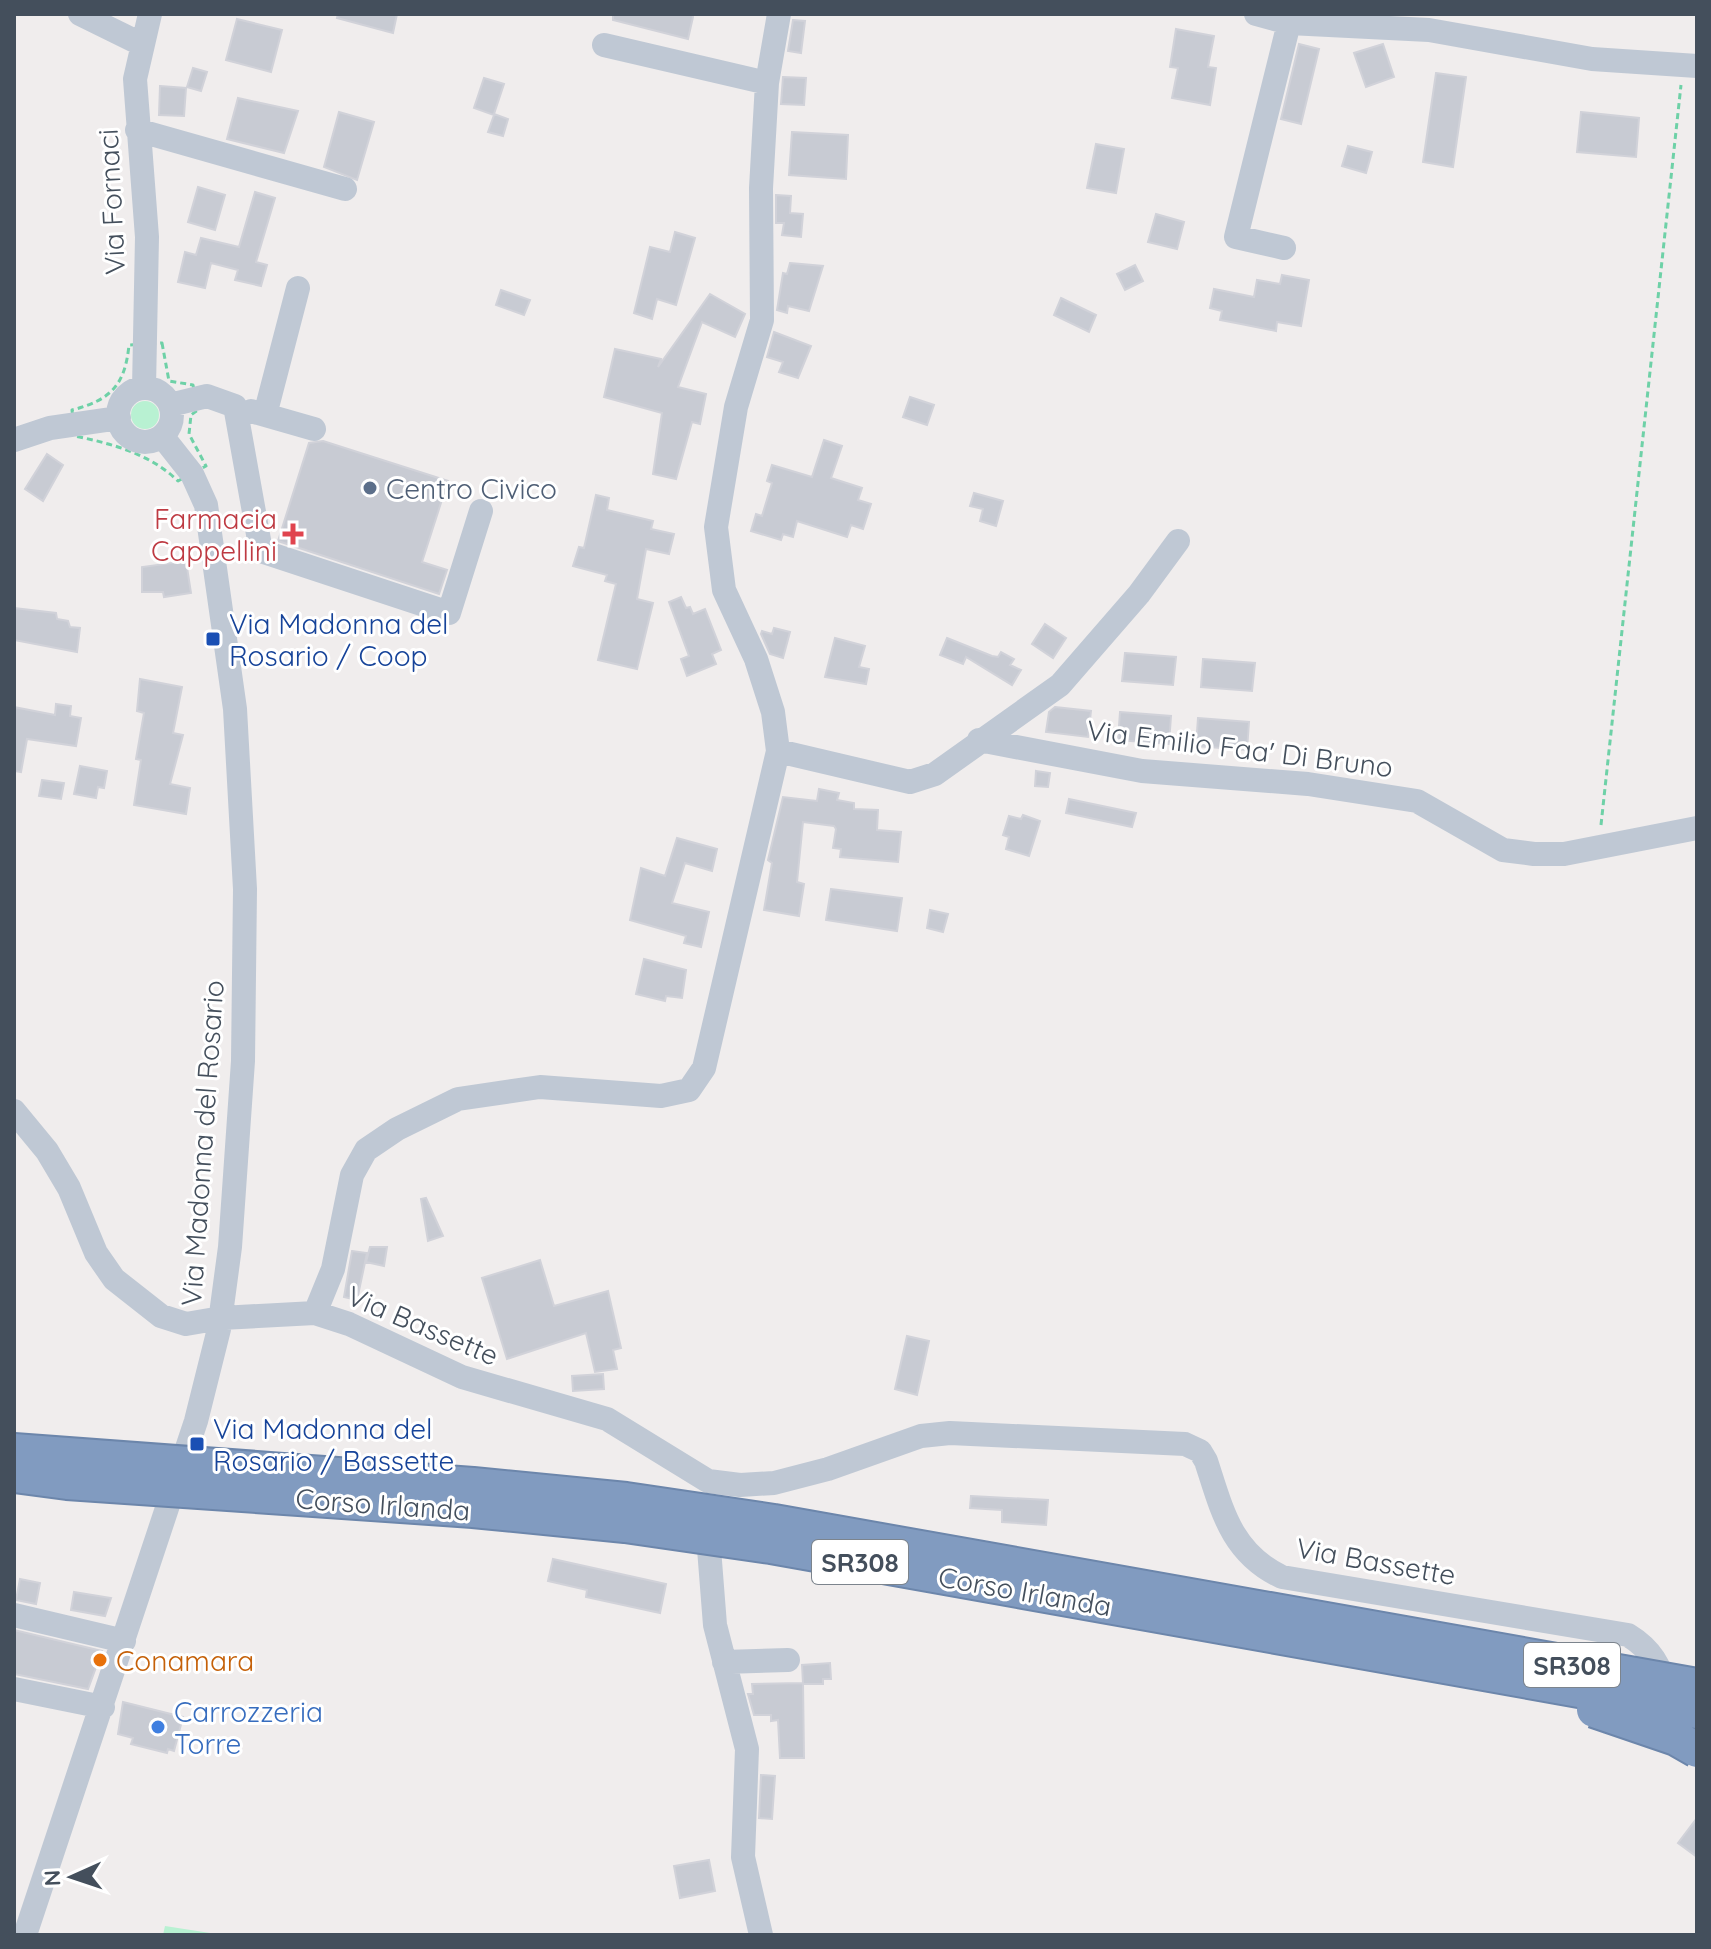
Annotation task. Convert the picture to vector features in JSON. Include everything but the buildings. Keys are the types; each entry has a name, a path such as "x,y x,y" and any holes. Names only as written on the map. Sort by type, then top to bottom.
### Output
{"highway":[{"name":"Corso Irlanda","path":"14,1451 626,1500 774,1522 1697,1686"},
{"name":"Corso Irlanda","path":"14,1475 625,1525 771,1546 1697,1711"},
{"path":"1447,1643 1697,1664"},
{"path":"1495,1676 1676,1738 1697,1750"}],"street":[{"path":"80,14 141,44"},
{"name":"Via Fornaci","path":"144,388 147,237 135,79 150,14"},
{"path":"315,1313 333,1269 352,1175 366,1150 397,1129 458,1099 540,1087 661,1096 689,1090 704,1068 778,751 773,712 756,659 724,590 716,527 736,407 762,320 761,188 767,83 779,14"},
{"path":"1256,14 1289,23 1429,30 1592,59 1690,65"},
{"path":"1284,248 1236,237 1289,23"},
{"path":"604,45 767,83"},
{"path":"137,130 345,189"},
{"path":"265,415 298,288"},
{"path":"144,388 163,395 170,405 172,419 162,436 149,442 135,440 124,432 119,418 125,398 144,388"},
{"path":"170,405 207,396 314,429"},
{"path":"235,406 261,551 449,613 481,511"},
{"path":"14,440 50,428 119,418"},
{"name":"Via Madonna del Rosario","path":"25,1935 196,1421 221,1318 237,1164 243,1061 245,889 239,761 228,646 206,505 192,474 162,436"},
{"path":"778,751 910,782 935,774 990,742 1060,685 1139,594 1178,541"},
{"name":"Via Emilio Faa' Di Bruno","path":"990,742 1142,771 1308,784 1417,801 1503,850 1534,854 1564,854 1697,828"},
{"name":"Via Bassette","path":"14,1111 47,1151 69,1188 96,1253 114,1279 161,1316 186,1324 221,1318 315,1313 349,1324 462,1377 607,1419 708,1481 740,1485 774,1483 828,1469 921,1436 950,1433 1185,1444 1200,1451 1206,1461 1222,1512 1238,1545 1282,1577 1628,1635 1644,1645 1659,1664 1676,1734 1683,1748 1697,1763"},
{"path":"708,1481 707,1552 715,1625 747,1749 743,1857 761,1935"},
{"path":"14,1615 124,1641"},
{"path":"724,1662 788,1660"},
{"path":"14,1689 103,1707"}],"path":[{"path":"1600,827 1690,65"},
{"path":"162,343 169,381 193,385"},
{"path":"72,410 95,402 116,387 123,378 129,345"},
{"path":"198,410 191,415 189,434 206,466"},
{"path":"75,436 116,445 135,456 152,459 178,481"}],"green space":[{"path":"145,401 155,405 159,415 155,425 145,429 135,425 131,415 135,405"},
{"path":"165,1926 223,1935 163,1935"}],"place":[{"name":"Centro Civico","path":"370,488"},
{"name":"Farmacia Cappellini","path":"293,534"},
{"name":"Via Madonna del Rosario / Coop","path":"213,639"},
{"name":"Via Madonna del Rosario / Bassette","path":"197,1444"},
{"name":"Conamara","path":"100,1660"},
{"name":"Carrozzeria Torre","path":"158,1727"}]}
